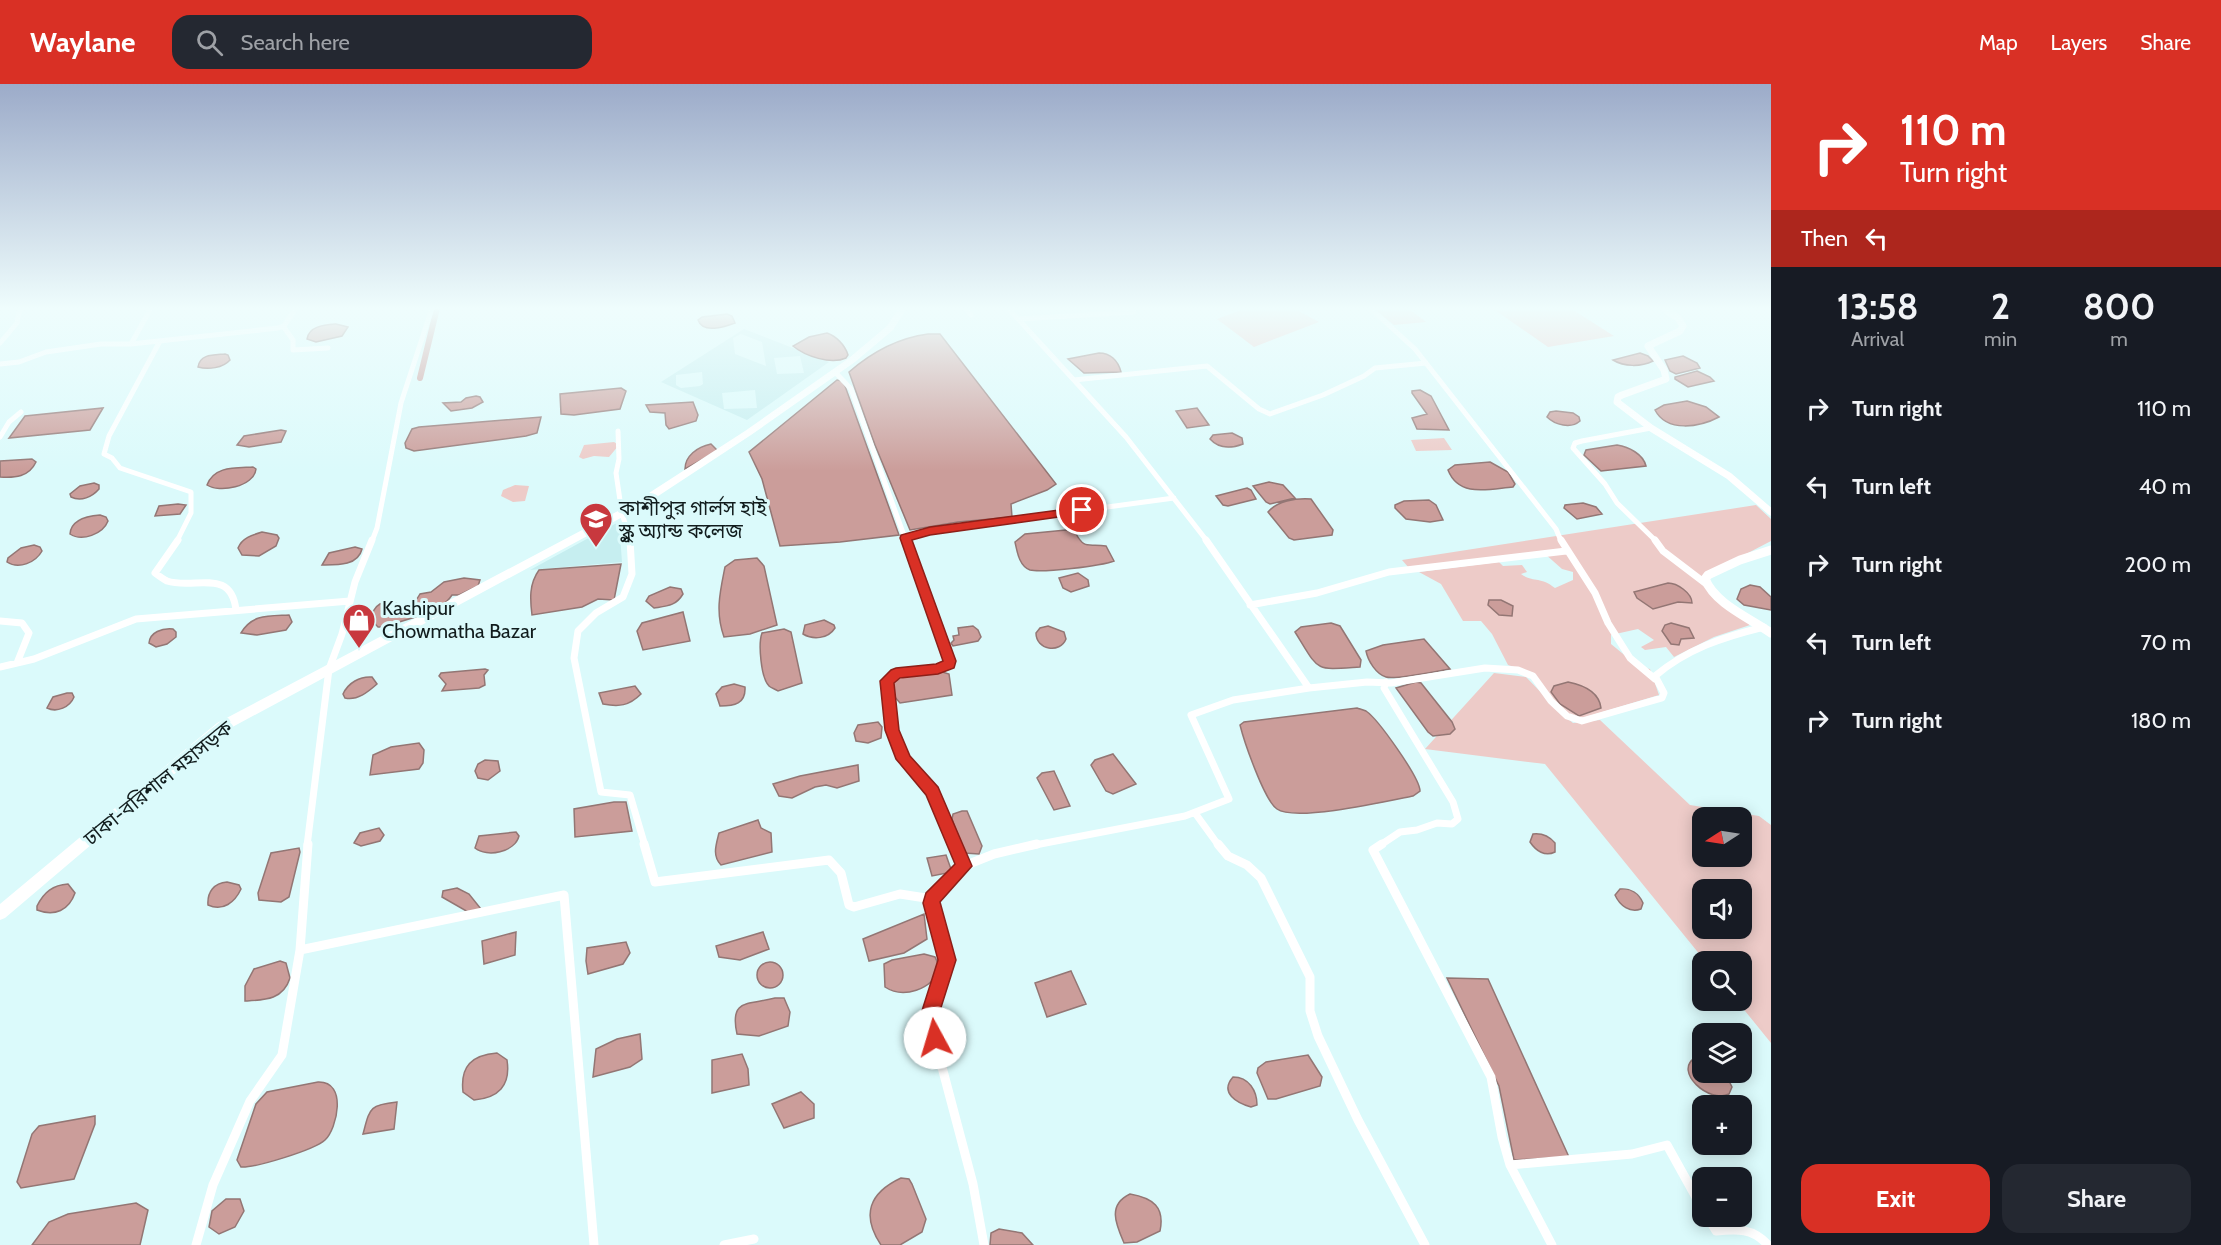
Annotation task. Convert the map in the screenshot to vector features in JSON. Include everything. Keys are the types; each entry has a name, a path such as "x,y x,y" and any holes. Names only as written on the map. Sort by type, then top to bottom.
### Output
{"highway":[{"name":"ঢাকা-বরিশাল মহাসড়ক","path":"0,913 221,727 622,514 748,433 847,362"}],"street":[{"path":"0,364 18,362"},
{"path":"149,362 109,436 104,454 112,458 120,468 192,492 194,502 184,529 155,573 167,581 202,582 223,587 233,592 236,610"},
{"path":"196,1245 213,1185 250,1101 282,1054 300,950 309,824 328,669 377,528 401,403 414,362"},
{"path":"1058,362 1126,437 1198,527 1309,688"},
{"path":"1658,362 1664,369 1666,379 1622,395 1617,400 1621,406 1651,428 1729,476 1771,512"},
{"path":"932,899 964,866 994,854 1195,813 1229,799 1191,716 1204,709 1242,698 1309,688 1386,682 1485,669 1525,671 1538,682 1558,709 1566,716 1582,722 1628,706 1662,698 1664,693 1655,679 1629,658 1608,623 1595,593 1566,551 1556,529 1426,363 1375,368 1364,376 1323,395 1270,414 1259,409 1207,366 1074,380"},
{"path":"835,372 850,389 950,661 949,664 938,669 896,673 887,681 892,730 903,759 933,791 964,866"},
{"path":"0,436 9,422 21,412"},
{"path":"1651,428 1582,441 1575,443 1573,448 1605,484 1617,503 1650,533 1663,551 1714,593 1767,630"},
{"path":"618,431 619,459 616,473 622,514 631,542 632,574 623,597 596,613 578,631 574,658 601,792 630,795 655,882 829,860 835,862 840,870 849,905 854,907 900,894 932,899"},
{"path":"906,538 930,531 1174,498"},
{"path":"1705,584 1708,575 1740,560 1771,550"},
{"path":"1250,605 1317,593 1389,572 1566,551"},
{"path":"0,667 34,659 136,619 350,601"},
{"path":"0,621 22,623 29,633 17,663"},
{"path":"1655,679 1663,668 1711,640 1767,630"},
{"path":"1386,682 1384,688 1453,802 1458,819 1452,824 1437,823 1417,830 1400,832 1373,850 1491,1077 1502,1137 1510,1165 1552,1245"},
{"path":"1195,813 1228,856 1247,865 1261,878 1310,977 1310,1011 1318,1036 1368,1141 1425,1245"},
{"path":"300,950 564,895 594,1245"},
{"path":"932,899 947,960 929,1017 973,1184 984,1245"},
{"path":"1510,1165 1632,1154 1667,1145 1692,1190"},
{"path":"1714,1227 1716,1231 1741,1229 1760,1234 1768,1245"},
{"path":"724,1245 754,1239"}],"shaded area":[{"path":"227,362 219,367 211,368 198,367 199,363"},
{"path":"692,362 756,362 766,366 765,362 775,362 777,374 804,373 801,362 829,362 747,420 661,382","holes":["702,372 703,384 700,386 681,388 676,385 676,375","755,390 757,408 724,409 722,393"]},
{"path":"862,362 962,362 1056,484 1047,490 1011,504 1012,517 958,522 910,530 875,445 849,372"},
{"path":"1072,362 1116,362 1121,372 1084,373"},
{"path":"1618,362 1649,362 1633,365"},
{"path":"1666,362 1695,362 1700,368 1676,374 1670,371"},
{"path":"1697,371 1714,381 1688,387 1675,379 1675,377"},
{"path":"837,380 842,381 845,386 899,535 780,546 762,479 749,452"},
{"path":"621,388 626,391 620,409 574,415 561,414 560,394"},
{"path":"1420,390 1431,396 1449,430 1417,429 1412,418 1427,414 1412,393 1412,391"},
{"path":"480,397 483,402 472,408 451,411 443,403 461,402 466,398"},
{"path":"1687,401 1706,407 1719,417 1711,421 1684,426 1667,422 1655,410 1664,405"},
{"path":"693,402 698,415 696,421 669,429 666,425 665,413 650,412 646,405"},
{"path":"103,408 90,430 9,438 25,416"},
{"path":"1197,408 1209,425 1187,428 1176,411"},
{"path":"1550,412 1573,413 1579,417 1580,421 1572,425 1554,422 1547,417"},
{"path":"541,417 537,433 526,436 414,451 406,448 405,443 412,429 419,427"},
{"path":"286,431 281,442 249,447 237,445 244,436"},
{"path":"1232,433 1242,438 1243,444 1225,447 1217,445 1210,439 1213,435"},
{"path":"1444,438 1452,450 1416,451 1411,440"},
{"path":"614,442 619,445 609,457 594,456 583,459 579,457 584,445"},
{"path":"711,444 718,451 685,469 687,460 693,453"},
{"path":"1617,445 1635,452 1646,466 1601,471 1584,455 1586,450"},
{"path":"32,459 36,462 25,474 16,477 0,477 0,461"},
{"path":"1490,462 1508,472 1515,484 1513,487 1485,490 1467,488 1459,485 1448,470 1455,465"},
{"path":"253,467 256,469 254,475 243,484 227,488 207,485 210,479 220,471"},
{"path":"1269,482 1283,485 1295,498 1270,504 1266,502 1253,486"},
{"path":"94,483 99,485 99,489 93,494 82,499 71,497 70,494 80,486"},
{"path":"515,485 529,486 525,501 513,502 501,496 503,490"},
{"path":"1247,488 1251,490 1256,499 1228,506 1223,505 1216,496"},
{"path":"1311,499 1333,530 1332,535 1294,540 1289,538 1268,512 1276,505 1287,501"},
{"path":"1429,500 1436,505 1443,520 1430,522 1406,519 1395,508 1395,505 1404,501"},
{"path":"1583,503 1596,507 1602,514 1577,519 1564,508 1565,505"},
{"path":"186,505 180,514 155,516 159,506"},
{"path":"1756,505 1771,519 1771,541 1702,577 1750,625 1714,637 1674,657 1666,647 1645,650 1641,647 1654,640 1638,629 1611,635 1611,644 1639,667 1650,669 1659,695 1579,719 1568,716 1527,671 1508,665 1492,634 1481,621 1463,621 1441,584 1419,572 1499,562 1503,566 1522,565 1527,572 1521,574 1555,588 1573,580 1573,572 1562,569 1544,553 1409,568 1402,560"},
{"path":"100,515 106,517 108,521 102,530 86,537 70,534 73,525 77,522"},
{"name":"কাশীপুর গার্লস হাই স্কুল অ্যান্ড কলেজ","path":"619,522 622,562 530,570 605,529"},
{"path":"1066,530 1075,532 1084,544 1106,546 1114,561 1046,571 1030,570 1023,565 1015,542 1025,534"},
{"path":"262,532 277,535 279,538 276,546 259,556 242,555 238,548 242,542"},
{"path":"34,545 40,547 42,551 27,564 17,565 7,562 8,558 21,548"},
{"path":"355,547 362,549 360,555 352,562 322,565 329,553"},
{"path":"757,558 764,566 777,625 750,634 724,637 719,610 725,567 735,560"},
{"path":"621,564 614,600 598,599 582,607 532,615 532,586 539,570"},
{"path":"1078,573 1088,580 1089,586 1071,592 1063,588 1059,578"},
{"path":"464,578 480,580 478,586 459,595 452,595 442,604 430,607 425,614 383,627 378,627 374,623 374,610 385,602 408,605 414,602 420,594 431,592 444,582"},
{"path":"1668,583 1683,589 1690,596 1692,603 1678,602 1653,609 1637,598 1634,592"},
{"path":"1750,585 1760,587 1771,597 1771,610 1744,605 1737,599 1741,589"},
{"path":"670,587 681,589 683,594 674,603 654,608 646,601 649,596"},
{"path":"1489,600 1501,600 1513,606 1512,616 1499,615 1488,605"},
{"path":"683,612 690,641 643,650 637,631 642,623"},
{"path":"289,615 292,622 286,630 257,635 241,633 250,622 256,619"},
{"path":"824,620 834,625 832,632 816,638 803,634 805,625"},
{"path":"1331,623 1340,626 1361,660 1360,667 1325,668 1319,666 1309,655 1295,632 1301,627"},
{"path":"1671,623 1689,628 1694,638 1681,639 1679,645 1671,644 1662,631 1665,625"},
{"path":"973,626 981,637 978,641 953,646 951,643 954,640 953,636 959,635 958,628"},
{"path":"1048,626 1064,632 1066,639 1059,647 1049,648 1037,639 1036,633 1040,628"},
{"path":"173,629 176,637 167,644 156,647 149,643 157,632"},
{"path":"784,629 791,632 802,683 778,691 766,682 760,645 762,633"},
{"path":"1424,639 1450,669 1386,677 1373,667 1366,651 1383,645"},
{"path":"488,670 484,675 485,685 479,688 442,691 446,684 439,676 441,673"},
{"path":"939,671 949,674 952,695 900,703 894,696 892,682 896,677"},
{"path":"1494,673 1526,677 1573,723 1600,720 1690,805 1703,807 1692,807 1692,867 1752,867 1752,815 1759,816 1771,825 1771,1043 1745,1011 1752,1011 1752,951 1697,951 1545,764 1425,749"},
{"path":"372,677 377,684 370,690 358,697 345,698 343,694 351,684 359,679"},
{"path":"1416,682 1421,683 1452,722 1455,729 1450,734 1433,736 1428,732 1396,688"},
{"path":"1568,682 1585,687 1594,693 1601,708 1579,716 1560,704 1551,692 1554,686"},
{"path":"734,684 745,687 743,697 738,703 720,706 716,694 722,687"},
{"path":"635,686 641,694 632,701 619,705 603,704 599,693"},
{"path":"72,693 74,697 66,706 55,710 47,708 53,697"},
{"path":"1357,708 1372,716 1388,736 1413,774 1420,791 1413,796 1321,812 1287,812 1277,809 1261,783 1240,725 1244,722"},
{"path":"878,722 882,727 881,738 868,743 856,741 854,733 858,725"},
{"path":"419,743 424,750 423,763 419,769 370,775 373,755 391,747"},
{"path":"1113,754 1136,784 1113,794 1106,791 1091,765 1095,760"},
{"path":"485,760 498,761 500,771 488,780 478,778 475,771 478,764"},
{"path":"858,765 859,781 837,788 826,785 815,787 792,798 779,796 773,784 800,776"},
{"path":"1054,771 1070,806 1054,810 1037,778 1042,773"},
{"path":"626,802 632,831 575,837 574,809"},
{"path":"967,811 982,846 979,854 964,853 952,819 953,814"},
{"path":"758,820 761,828 771,833 772,852 721,865 716,854 719,833"},
{"path":"379,828 384,835 380,841 361,846 354,843 360,833"},
{"path":"516,832 519,836 516,842 500,852 486,853 475,848 479,836"},
{"path":"1533,834 1550,838 1555,843 1555,852 1548,854 1535,848 1530,842"},
{"path":"299,848 289,897 281,902 259,900 258,893 271,853"},
{"path":"946,855 952,872 932,876 927,858"},
{"path":"227,882 239,885 241,889 235,898 223,906 208,905 212,889 218,884"},
{"path":"68,884 75,893 65,908 50,913 37,910 37,906 46,893 58,886"},
{"path":"457,888 469,894 481,909 468,912 442,897 443,891"},
{"path":"1620,889 1637,894 1643,903 1641,909 1633,910 1623,905 1615,895"},
{"path":"924,914 927,939 904,953 869,961 863,939"},
{"path":"516,932 515,955 484,964 482,941"},
{"path":"763,932 769,949 740,960 719,957 716,946"},
{"path":"626,942 630,953 623,964 588,974 587,948"},
{"path":"924,954 935,957 940,968 931,982 908,992 892,991 885,987 884,964 892,960"},
{"path":"280,961 286,963 290,978 283,991 266,999 245,1001 245,986 254,969"},
{"path":"770,962 779,966 783,975 779,984 770,988 761,984 757,975 761,966"},
{"path":"1071,971 1086,1004 1047,1017 1035,983"},
{"path":"1447,978 1488,979 1569,1157 1514,1160 1499,1086"},
{"path":"784,998 790,1012 788,1026 759,1036 737,1034 736,1014 743,1005"},
{"path":"640,1034 642,1059 630,1067 593,1077 596,1049 617,1039"},
{"path":"497,1053 507,1060 505,1084 490,1097 474,1100 463,1092 466,1069 474,1059"},
{"path":"742,1054 748,1069 749,1085 712,1093 712,1060"},
{"path":"1308,1055 1322,1077 1320,1086 1276,1099 1268,1099 1257,1073 1258,1068 1266,1062"},
{"path":"1692,1061 1692,1079 1688,1071"},
{"path":"1233,1077 1248,1082 1256,1095 1257,1105 1251,1107 1235,1100 1228,1088"},
{"path":"318,1082 327,1084 337,1097 336,1117 325,1140 309,1149 284,1158 241,1167 237,1160 256,1104 267,1092"},
{"path":"1695,1083 1730,1083 1732,1087 1729,1094 1716,1095"},
{"path":"801,1092 814,1104 814,1118 784,1128 772,1104"},
{"path":"397,1102 394,1129 363,1134 372,1109"},
{"path":"95,1116 95,1124 74,1179 21,1188 17,1182 32,1134 39,1126"},
{"path":"901,1178 909,1179 926,1219 922,1232 900,1245 881,1245 871,1224 872,1206 875,1198 882,1191"},
{"path":"1130,1194 1145,1198 1156,1205 1161,1216 1161,1223 1160,1231 1137,1242 1124,1243 1115,1216 1118,1204"},
{"path":"226,1199 240,1199 244,1211 235,1227 219,1234 209,1227 212,1211"},
{"path":"136,1203 148,1210 140,1245 32,1245 49,1222 68,1214"},
{"path":"999,1229 1022,1233 1033,1245 990,1245 991,1233"}],"waterway":[{"path":"420,378 424,362"}],"place":[{"name":"কাশীপুর গার্লস হাই স্কুল অ্যান্ড কলেজ","path":"596,548"},
{"name":"Kashipur Chowmatha Bazar","path":"359,649"}],"route":[{"path":"935,1038 929,1017 947,960 931,903 932,899 964,866 933,791 903,759 892,730 887,681 896,673 938,669 945,667 950,661 906,538 930,531 1082,510"}]}
